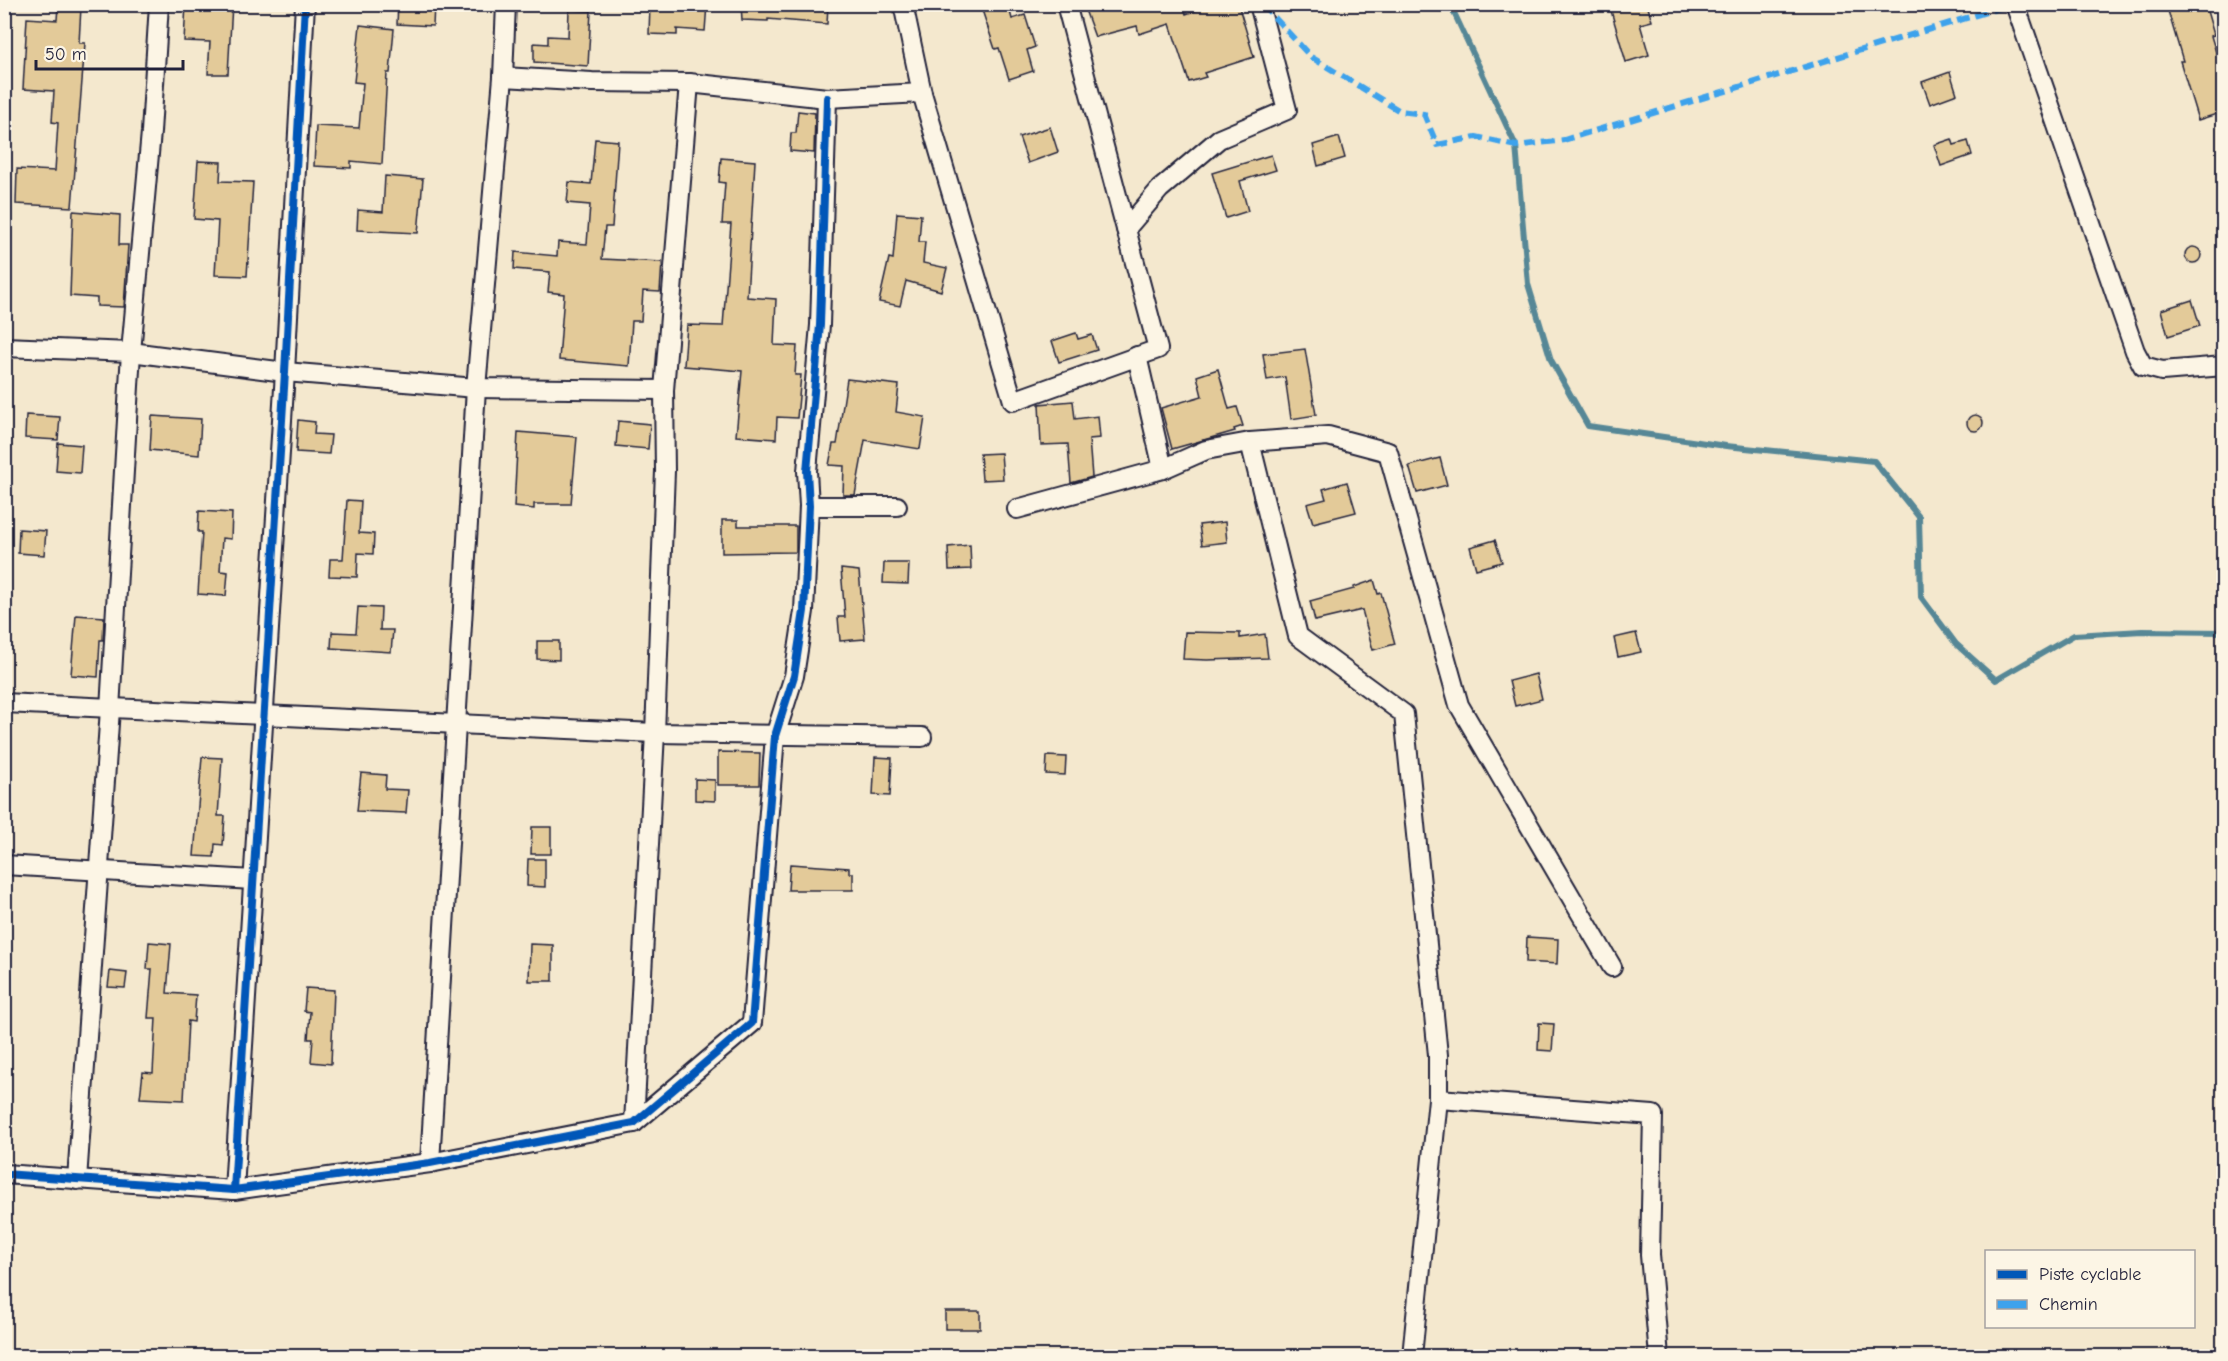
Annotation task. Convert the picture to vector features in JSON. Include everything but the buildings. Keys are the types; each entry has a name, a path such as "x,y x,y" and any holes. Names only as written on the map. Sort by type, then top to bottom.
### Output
{"street":[{"path":"77,1180 110,709 131,352 150,143 159,4"},
{"path":"234,1190 285,372 305,4"},
{"path":"430,1163 476,388 507,4"},
{"path":"903,4 922,93 1013,401 1158,349 1066,4"},
{"path":"1126,229 1160,189 1219,139 1287,110 1259,4"},
{"path":"2015,4 2135,351 2143,366 2162,371 2222,369"},
{"path":"502,77 592,82 689,83 827,98 922,93"},
{"path":"634,1123 655,733 665,471 664,390 689,83"},
{"path":"4,1174 234,1190 430,1163 634,1123 752,1023 775,736 794,676 804,612 809,506 807,471 820,325 827,98"},
{"path":"4,347 131,352 285,372 476,388 664,390"},
{"path":"1137,356 1163,469"},
{"path":"1017,509 1163,469 1206,450 1250,442 1328,436 1388,452 1459,705 1612,967"},
{"path":"1250,442 1298,636 1404,714 1438,1055 1438,1099 1412,1356"},
{"path":"809,506 897,506"},
{"path":"4,704 655,733 922,737"},
{"path":"4,865 253,880"},
{"path":"1438,1099 1653,1115 1650,1255 1659,1356"}],"waterway":[{"path":"1450,4 1516,146 1528,284 1551,360 1588,426 1726,446 1874,461 1919,517 1921,597 1956,644 1996,680 2074,635 2142,631 2224,632"}],"marked path":[{"path":"1262,4 1311,57 1400,111 1424,114 1437,145 1476,137 1516,146 1564,140 2013,4"}],"cycle path":[{"path":"234,1190 285,372 305,4"},
{"path":"4,1174 234,1190 430,1163 634,1123 752,1023 775,736 794,676 804,611 809,506 807,471 820,325 827,98"}]}
